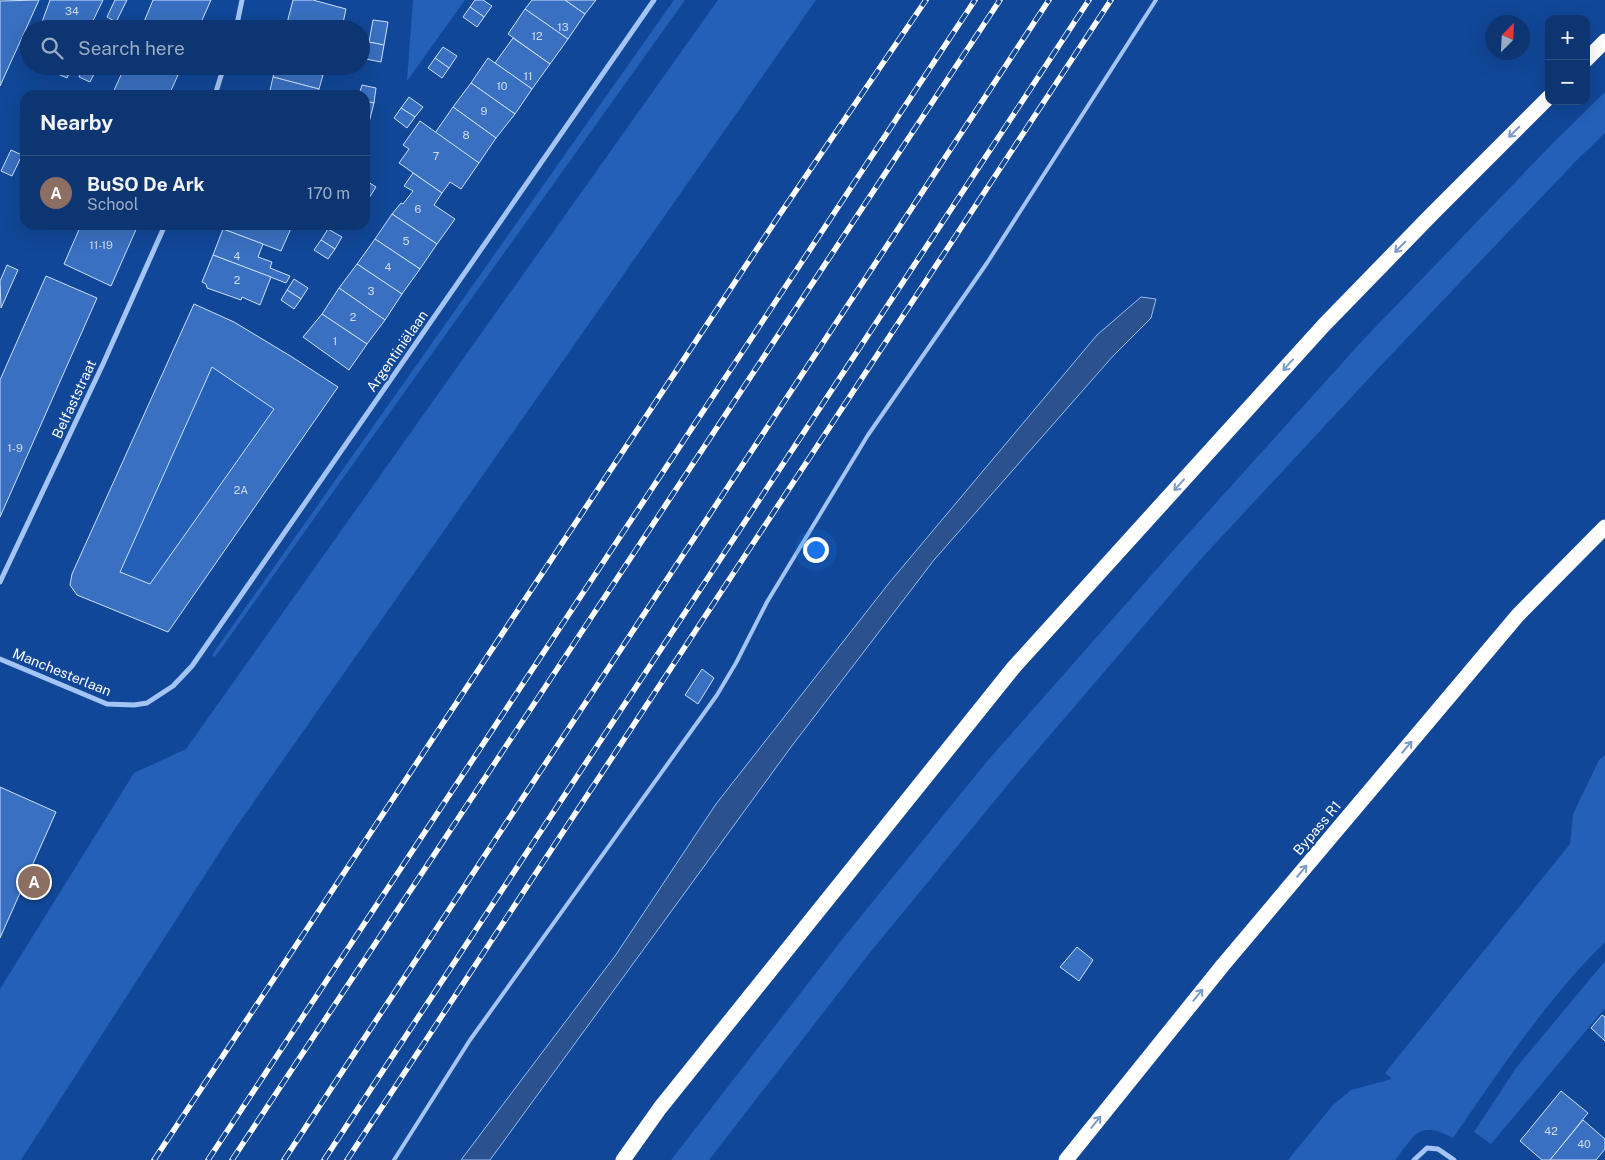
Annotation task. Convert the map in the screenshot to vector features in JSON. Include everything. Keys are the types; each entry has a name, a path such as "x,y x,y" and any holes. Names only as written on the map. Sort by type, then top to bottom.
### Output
{"highway":[{"path":"1590,56 1605,41"},
{"path":"623,1160 666,1100 1014,667 1324,326 1545,101"},
{"name":"Bypass R1","path":"1066,1160 1223,965 1518,615 1605,527"}],"street":[{"path":"238,20 242,0"},
{"name":"Argentiniëlaan","path":"147,703 173,686 192,666 654,0"},
{"path":"217,90 221,75"},
{"name":"Belfaststraat","path":"0,582 103,364 163,230"},
{"name":"Manchesterlaan","path":"0,659 107,704 134,705 147,703"},
{"path":"1414,1160 1426,1148 1438,1149 1454,1160"}],"lane":[{"path":"394,1160 470,1040 716,695 736,663 767,602 868,436 987,263 1156,0"}],"shaded area":[{"path":"413,0 465,0 407,81"},
{"path":"674,0 685,0 215,657 212,655"},
{"path":"718,0 816,0 234,830 21,1160 0,1160 0,989 134,773 186,749"},
{"path":"1605,92 1605,133 1386,360 1200,560 1015,776 868,955 709,1160 671,1160 844,937 989,759 1178,545 1363,340 1554,142"},
{"path":"1141,297 1156,299 1151,318 1113,356 934,560 791,747 490,1160 461,1160 615,956 716,804 889,583 1097,335"},
{"path":"212,367 274,409 150,584 120,572"},
{"path":"1605,755 1605,942 1583,964 1543,1012 1506,1061 1453,1138 1442,1132 1432,1130 1419,1132 1395,1160 1288,1160 1333,1105 1351,1090 1392,1079 1385,1073 1570,844 1573,814 1599,760"},
{"path":"1605,961 1605,1008 1491,1144 1474,1132 1516,1068"}],"building":[{"path":"39,0 30,20 20,20 20,42 0,86 0,1"},
{"path":"50,0 103,0 93,20 43,20"},
{"path":"115,0 127,0 117,20 107,17"},
{"path":"153,0 211,0 202,20 145,20"},
{"path":"293,0 313,0 346,9 344,20 288,20"},
{"path":"475,0 483,0 492,6 484,17 470,7"},
{"path":"532,0 565,0 585,14 568,39 525,9"},
{"path":"565,0 596,0 585,14"},
{"path":"470,7 484,17 477,27 463,17"},
{"path":"525,9 568,39 550,64 508,34"},
{"path":"373,20 388,22 384,45 370,42"},
{"path":"513,38 550,64 532,89 495,63"},
{"path":"370,42 384,45 381,62 370,60"},
{"path":"443,47 457,56 449,68 435,58"},
{"path":"435,58 449,68 442,78 428,68"},
{"path":"488,58 532,89 515,114 471,83"},
{"path":"80,75 94,75 90,82 79,77"},
{"path":"121,75 178,75 171,90 114,90"},
{"path":"274,75 323,75 319,89 273,77"},
{"path":"273,77 319,89 319,90 270,90"},
{"path":"471,83 515,114 496,138 453,107"},
{"path":"362,85 376,88 374,103 370,102 370,90 360,90"},
{"path":"409,97 423,107 415,117 401,108"},
{"path":"370,102 374,103 370,118"},
{"path":"453,107 496,138 479,163 435,133"},
{"path":"401,108 415,117 407,128 394,118"},
{"path":"420,121 479,163 461,189 450,182 442,193 399,163 409,149 403,145"},
{"path":"11,150 20,154 20,159 12,176 1,171"},
{"path":"413,173 442,193 434,205 455,219 437,244 392,214 413,191 404,186"},
{"path":"370,183 376,187 370,196"},
{"path":"392,214 437,244 420,269 375,239"},
{"path":"79,230 136,230 111,286 64,264"},
{"path":"223,230 226,230 263,244 258,257 272,262 270,268 290,276 286,283 213,255"},
{"path":"226,230 290,230 281,251"},
{"path":"327,230 342,237 335,249 321,240"},
{"path":"375,239 420,269 402,294 357,264"},
{"path":"321,240 335,249 328,259 314,250"},
{"path":"213,255 271,277 260,305 242,297 241,300 207,288 206,284 202,282"},
{"path":"357,264 402,294 385,320 339,288"},
{"path":"7,265 18,270 1,308 0,281"},
{"path":"46,276 97,298 0,517 0,380"},
{"path":"294,279 308,288 301,299 287,290"},
{"path":"339,288 385,320 367,344 322,314"},
{"path":"287,290 301,299 294,309 281,300"},
{"path":"194,304 234,322 338,387 168,632 77,595 70,585 72,574","holes":["212,367 274,409 150,584 120,572"]},
{"path":"322,314 367,344 349,370 303,337"},
{"path":"702,669 714,678 698,704 685,695"},
{"path":"0,787 56,812 0,938"},
{"path":"1077,947 1093,960 1079,981 1060,967"},
{"path":"1602,1015 1605,1017 1605,1041 1591,1028"},
{"path":"1561,1091 1588,1113 1550,1160 1542,1160 1520,1141"},
{"path":"1583,1120 1605,1139 1605,1149 1596,1160 1550,1160"}],"railway":[{"path":"154,1160 778,217 926,0"},
{"path":"208,1160 975,0"},
{"path":"232,1160 1000,0"},
{"path":"284,1160 1049,0"},
{"path":"324,1160 1089,0"},
{"path":"347,1160 1111,0"}],"place":[{"name":"BuSO De Ark","path":"34,882"}]}
